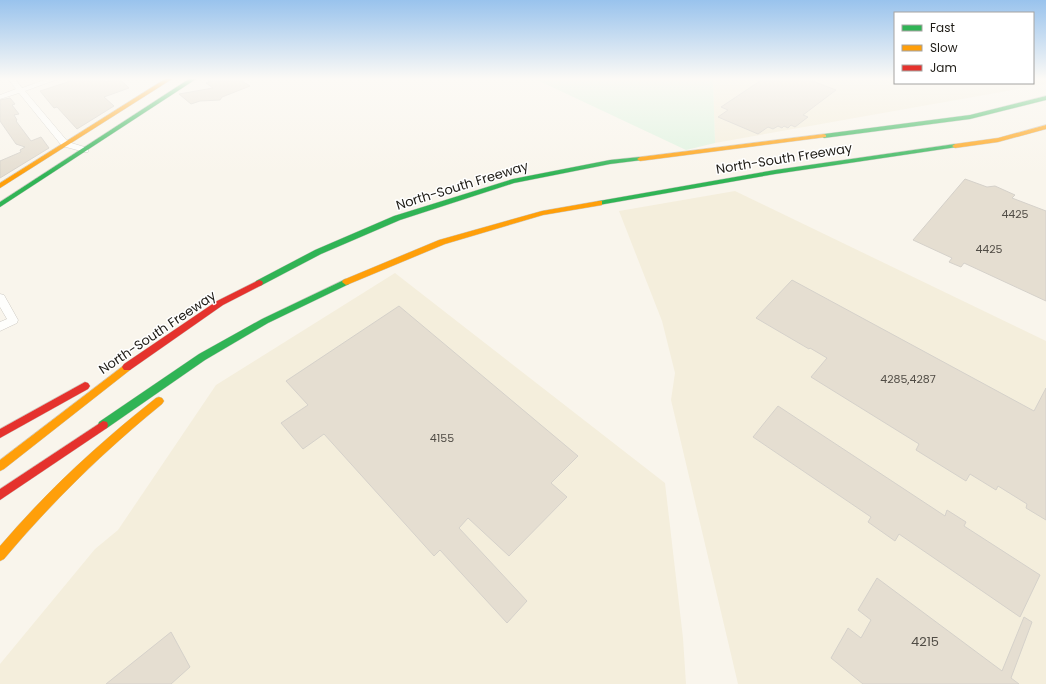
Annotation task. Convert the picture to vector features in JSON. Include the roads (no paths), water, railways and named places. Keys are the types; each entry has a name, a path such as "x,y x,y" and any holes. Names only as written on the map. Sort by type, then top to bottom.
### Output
{"main road":[{"path":"0,186 118,111"},
{"path":"0,205 144,111"},
{"name":"North-South Freeway","path":"0,466 107,382 172,334 220,303 318,252 397,218 513,181 610,162 970,117 994,111"},
{"name":"North-South Freeway","path":"0,495 202,357 265,321 329,289 386,264 473,232 542,213 775,172 998,140 1046,127"},
{"path":"998,140 1046,134"},
{"path":"283,322 386,264"},
{"path":"0,434 72,394 172,334"},
{"path":"0,556 14,537 62,483 168,394"}],"street":[{"path":"37,111 65,144 85,150"},
{"path":"0,298 13,320 0,327"}]}
